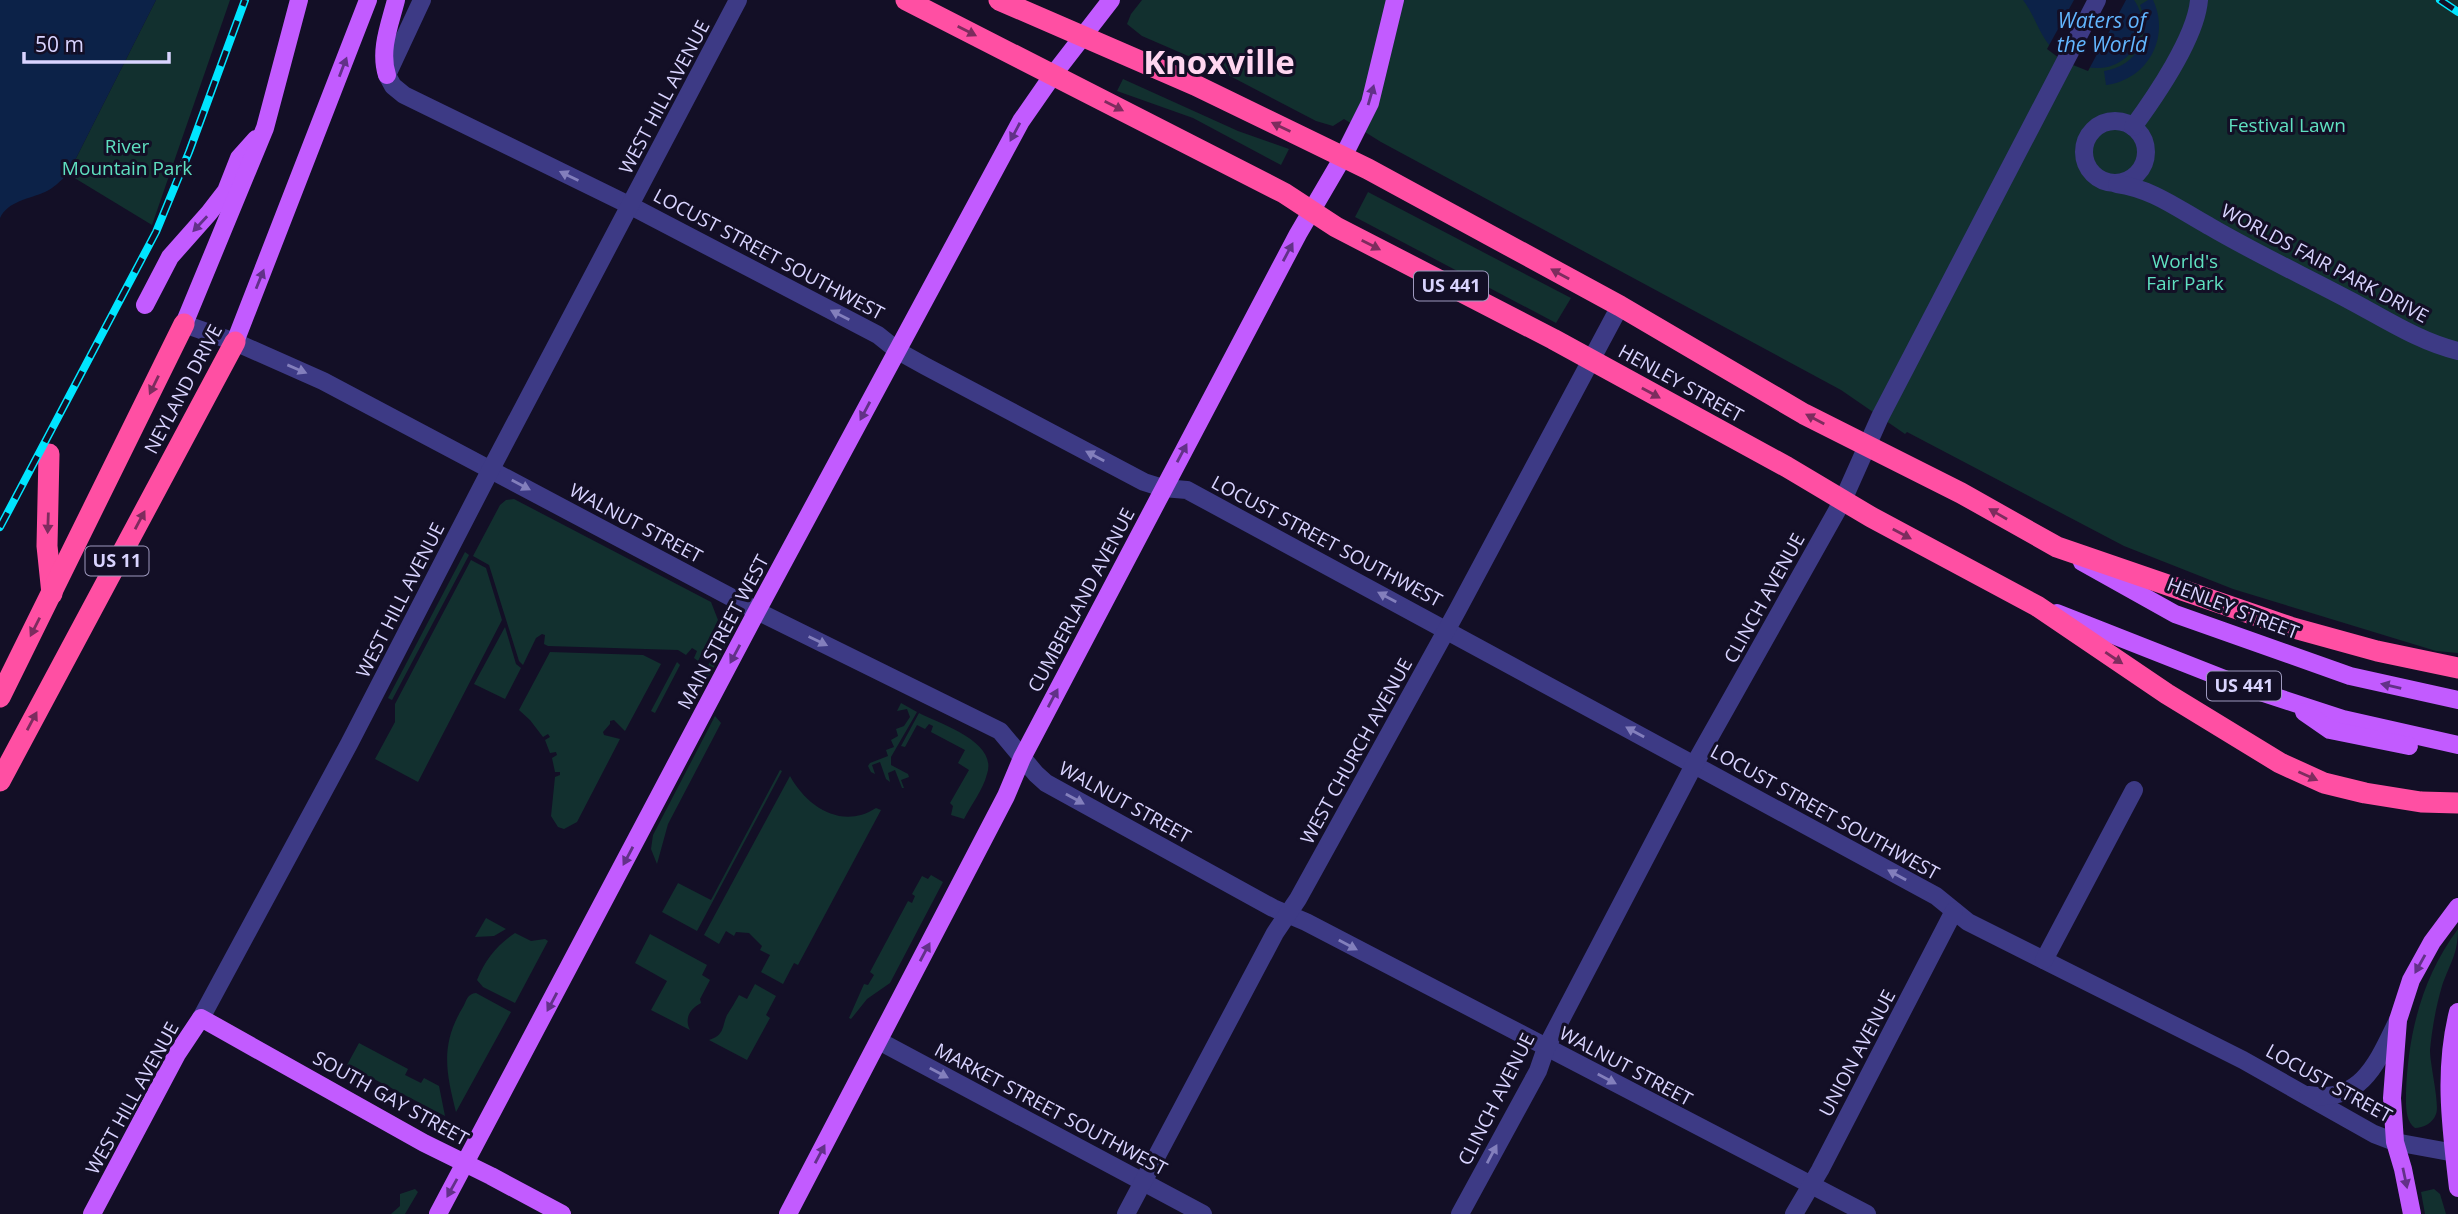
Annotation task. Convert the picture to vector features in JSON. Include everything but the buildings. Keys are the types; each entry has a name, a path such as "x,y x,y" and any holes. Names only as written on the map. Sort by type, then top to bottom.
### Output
{"highway":[{"name":"HENLEY STREET","path":"906,0 1284,193 1336,227 1591,360 2037,606"},
{"name":"HENLEY STREET","path":"999,0 1195,85 1343,157 1620,306 1804,414 1961,493 2057,547"},
{"name":"NEYLAND DRIVE","path":"0,697 184,324"},
{"name":"NEYLAND DRIVE","path":"0,781 235,342"},
{"path":"49,454 47,546 52,594"},
{"path":"2057,547 2290,627 2377,651 2458,668"},
{"path":"2037,606 2167,694 2280,763 2324,783 2365,793 2421,802 2458,803"},
{"path":"0,676 18,660"}],"main road":[{"name":"NEYLAND DRIVE","path":"184,324 265,128 299,0"},
{"name":"NEYLAND DRIVE","path":"235,342 368,0"},
{"path":"387,75 383,62 385,44 396,0"},
{"name":"MAIN STREET WEST","path":"438,1214 757,611 1021,121 1111,0"},
{"name":"CUMBERLAND AVENUE","path":"788,1214 1163,488 1370,103 1395,0"},
{"path":"145,306 170,257 226,191 239,158 265,128"},
{"name":"HENLEY STREET","path":"2057,547 2175,614 2350,677 2458,701"},
{"name":"HENLEY STREET","path":"2037,606 2286,701 2343,719 2458,745"},
{"path":"2286,701 2330,730 2458,756"},
{"path":"2413,1214 2395,1142 2392,1098 2398,1020 2412,980 2432,942 2458,907"},
{"path":"2458,1012 2449,1060 2449,1105 2458,1188"},
{"name":"SOUTH GAY STREET","path":"201,1018 424,1143 562,1214"},
{"name":"WEST HILL AVENUE","path":"92,1214 177,1054 201,1018"}],"street":[{"path":"387,75 422,0"},
{"name":"WEST HILL AVENUE","path":"201,1018 349,744 738,0"},
{"name":"CLINCH AVENUE","path":"1460,1214 1538,1071 1546,1048 1695,765 1843,500 1866,446 1912,355 2098,0"},
{"path":"2133,127 2177,58 2193,26 2199,0"},
{"name":"LOCUST STREET SOUTHWEST","path":"387,75 393,86 404,95 631,206 878,335 898,351 1144,482 1163,488 1187,490 1940,898 1968,922 2243,1060"},
{"path":"2146,147 2143,168 2134,177 2117,184 2107,183 2090,172 2084,153 2085,142 2098,126 2118,121 2133,127 2143,137 2146,147 2156,181 2176,206"},
{"name":"WORLDS FAIR PARK DRIVE","path":"2117,184 2145,189 2207,226 2389,321 2437,345 2458,351"},
{"name":"WEST CHURCH AVENUE","path":"1126,1214 1275,933 1298,899 1447,629 1620,306"},
{"name":"WALNUT STREET","path":"184,324 235,342 324,381 757,611 1000,732 1046,783 1287,915 1867,1214"},
{"path":"2043,960 2134,790"},
{"name":"UNION AVENUE","path":"1794,1214 1954,911"},
{"path":"2303,1094 2323,1097 2354,1088 2376,1066 2398,1020"},
{"name":"MARKET STREET SOUTHWEST","path":"878,1041 1203,1214"},
{"name":"LOCUST STREET","path":"2243,1060 2374,1134 2395,1142 2455,1153"}],"green space":[{"name":"River Mountain Park","path":"156,0 230,0 152,225 68,174"},
{"name":"World's Fair Park","path":"1142,0 2458,0 2458,653 2436,651 2233,589 2124,546 1907,432 1905,434 1841,390 1381,142 1344,119 1333,126 1316,121 1209,65 1142,36 1127,24"},
{"path":"1123,79 1238,131 1289,149 1281,165 1193,118 1117,91"},
{"path":"1368,192 1571,298 1556,323 1355,217"},
{"path":"514,499 711,602 718,620 698,661 694,658 697,651 692,648 686,655 678,650 548,646 544,644 545,635 542,634 536,638 523,665 519,661 489,565 473,556 500,505 506,500"},
{"path":"465,552 469,555 392,700 388,698"},
{"path":"471,560 486,568 502,620 418,782 375,759 395,722 395,704"},
{"path":"731,622 737,625 709,676 703,675"},
{"path":"505,627 516,664 521,668 505,699 474,684"},
{"path":"550,652 643,655 661,664 625,731 614,720 610,721 603,732 604,735 620,739 577,822 564,829 558,827 551,816 555,777 560,775 560,772 555,772 552,758 557,755 556,752 550,753 545,740 550,737 548,734 543,737 519,710"},
{"path":"677,662 680,665 655,713 651,711"},
{"path":"901,703 917,712 891,757 891,765 908,774 909,777 901,780 904,788 895,770 888,773 890,782 886,779 880,762 872,765 875,774 868,766 888,756 886,750 894,747 891,740 898,736 896,729 904,726 910,717 907,709 897,711"},
{"path":"919,713 965,736 984,753 988,763 987,774 964,819 951,815 953,806 950,803 969,770 958,763 965,750 931,732 933,726 929,724 925,729 917,725 905,747 901,746"},
{"path":"715,716 721,723 668,824 657,864 651,849 653,835"},
{"path":"780,770 782,771 697,931 662,912 678,883 711,900"},
{"path":"790,776 806,797 827,812 851,817 876,808 881,810 798,965 794,963 783,984 761,972 770,955 760,950 762,946 749,933 736,932 734,936 726,931 719,944 704,935"},
{"path":"931,875 943,882 890,983 867,999 851,1019 849,1018 864,984 868,985 874,975 870,972 908,901 912,903 915,896 912,894 922,876 928,879"},
{"path":"486,918 506,929 494,936 475,937"},
{"path":"2458,929 2455,952 2434,1018 2430,1050 2437,1102 2436,1114 2427,1124 2415,1128 2408,1117 2406,1103 2407,1071 2414,1028 2426,986"},
{"path":"515,933 531,941 548,941 515,1003 483,987 477,980 492,954"},
{"path":"650,934 707,965 702,975 710,980 700,999 701,1003 689,1014 690,1030 651,1010 667,981 635,963"},
{"path":"755,984 776,996 766,1015 770,1018 747,1060 709,1040 722,1030 739,995 747,999"},
{"path":"476,993 511,1012 456,1112 448,1071 448,1046 466,1000"},
{"path":"359,1043 408,1069 405,1075 421,1083 424,1078 439,1086 445,1116 347,1065"},
{"path":"415,1189 418,1192 405,1214 391,1214 400,1206 400,1194"},
{"path":"2434,1189 2440,1194 2446,1214 2425,1214 2421,1192"}],"water":[{"path":"0,0 156,0 68,174 48,191 14,204 0,218"},
{"name":"Waters of the World","path":"2023,0 2134,0 2140,11 2141,33 2131,53 2112,66 2083,66 2068,60 2053,49"},
{"path":"2153,0 2158,14 2159,29 2152,55 2133,75 2106,85 2104,71 2125,63 2139,48 2144,28 2140,5"}],"pier":[{"path":"2074,0 2126,0 2088,71 2063,61 2047,49"}],"railway":[{"path":"0,527 156,232 189,152 245,0"},
{"path":"2440,0 2458,12"}],"district":[{"name":"Knoxville","path":"1219,62"}],"park label":[{"name":"Festival Lawn","path":"2287,125"}]}
